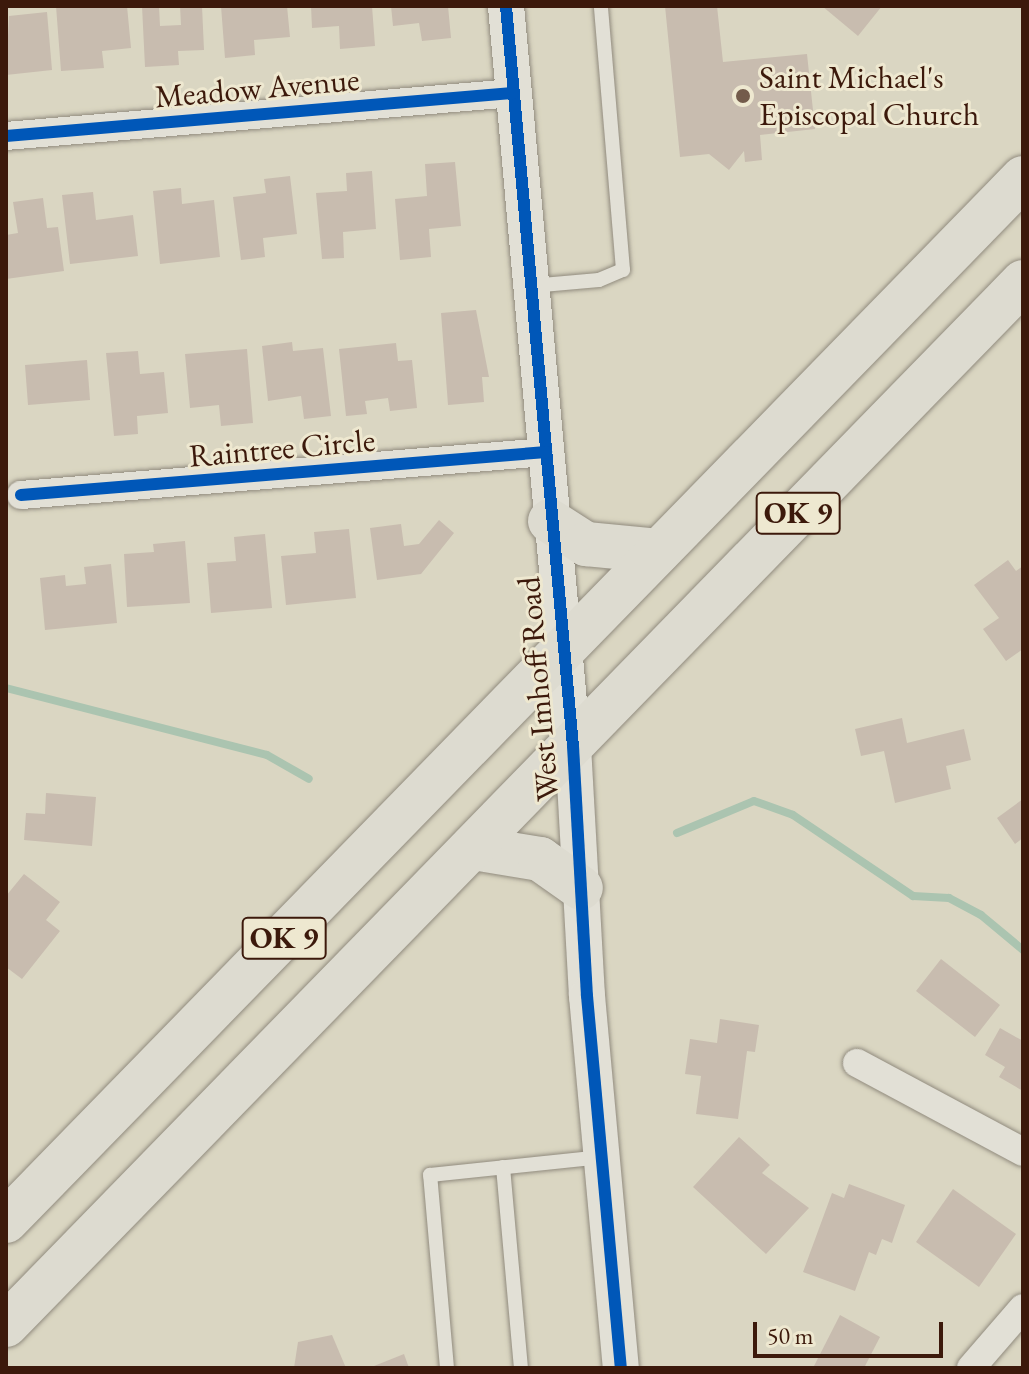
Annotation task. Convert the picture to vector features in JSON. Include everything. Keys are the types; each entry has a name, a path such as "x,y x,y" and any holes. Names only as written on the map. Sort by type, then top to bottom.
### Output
{"highway":[{"name":"OK 9","path":"6,1221 1023,178"},
{"name":"OK 9","path":"6,1325 1023,282"},
{"path":"550,521 586,544 659,551"},
{"path":"473,848 540,859 581,888"}],"street":[{"name":"West Imhoff Road","path":"506,6 561,654 573,746 581,888 621,1368"},
{"name":"Meadow Avenue","path":"6,136 513,93"},
{"name":"Raintree Circle","path":"21,495 546,452"},
{"path":"857,1063 1023,1152"},
{"path":"971,1368 1023,1308"}],"lane":[{"path":"531,286 599,280 623,270 601,6"},
{"path":"447,1368 430,1175 602,1157"},
{"path":"503,1167 521,1368"}],"building":[{"path":"56,6 127,6 131,48 102,51 104,68 61,71"},
{"path":"142,6 159,6 160,26 181,25 180,6 202,6 204,50 178,51 179,65 145,67"},
{"path":"221,6 287,6 290,37 254,40 255,55 225,58"},
{"path":"311,6 372,6 375,46 340,49 339,26 312,28"},
{"path":"391,6 448,6 451,38 422,41 419,23 393,26"},
{"name":"Saint Michael's Episcopal Church","path":"665,6 717,6 723,62 807,54 815,129 760,135 762,160 745,162 744,151 729,170 709,154 680,157"},
{"path":"822,6 882,6 858,36"},
{"path":"47,12 52,70 6,75 9,16"},
{"path":"455,162 461,226 429,229 431,257 400,260 395,199 427,196 425,164"},
{"path":"372,171 376,229 343,232 344,258 322,259 316,193 347,191 346,173"},
{"path":"290,176 297,234 263,238 265,257 241,260 233,197 266,193 264,179"},
{"path":"181,188 182,204 214,200 220,257 160,264 153,191"},
{"path":"93,192 96,220 133,215 138,256 70,264 62,195"},
{"path":"43,198 47,228 58,227 64,271 6,279 6,235 18,233 13,202"},
{"path":"476,310 489,377 482,377 484,402 448,405 441,313"},
{"path":"292,342 293,351 323,348 331,416 304,419 301,396 268,401 262,346"},
{"path":"396,343 398,361 412,360 417,408 390,411 388,398 365,401 367,414 346,416 339,349"},
{"path":"247,349 253,423 221,426 219,405 190,408 185,354"},
{"path":"138,351 140,374 164,372 168,413 137,416 138,434 114,436 106,353"},
{"path":"87,360 90,400 28,405 25,365"},
{"path":"439,520 454,533 421,574 377,580 370,528 401,524 404,546 419,544"},
{"path":"349,529 356,598 286,605 281,556 316,553 314,532"},
{"path":"265,534 272,608 211,613 207,563 236,561 234,537"},
{"path":"185,541 190,603 127,607 124,554 154,552 153,544"},
{"path":"1008,560 1016,571 1023,566 1023,649 1006,661 983,629 999,618 974,585"},
{"path":"111,564 117,623 45,630 40,578 65,575 66,586 86,584 84,567"},
{"path":"902,718 907,743 964,729 971,760 946,766 951,789 895,803 884,751 861,756 855,729"},
{"path":"46,793 96,797 92,846 24,840 26,813 45,814"},
{"path":"1023,799 1023,838 1015,844 997,818"},
{"path":"24,874 60,902 46,920 60,931 22,979 6,967 6,896"},
{"path":"941,959 1000,1005 975,1037 916,991"},
{"path":"720,1019 759,1025 755,1052 747,1051 738,1119 696,1114 701,1076 685,1074 690,1039 717,1043"},
{"path":"1000,1028 1023,1041 1023,1091 999,1077 1005,1067 985,1055"},
{"path":"739,1137 770,1165 762,1173 809,1208 766,1254 693,1187"},
{"path":"849,1184 905,1205 892,1243 882,1239 876,1255 869,1252 855,1291 803,1272 832,1193 844,1198"},
{"path":"953,1189 1016,1234 979,1287 916,1242"},
{"path":"840,1315 880,1337 864,1368 813,1368"},
{"path":"332,1335 346,1368 294,1368 298,1342"},
{"path":"404,1354 409,1368 369,1368"}],"waterway":[{"path":"6,688 267,755 309,779"},
{"path":"677,833 754,801 793,815 913,896 949,898 981,915 1023,950"}],"cycle path":[{"path":"506,6 573,746 587,996 621,1368"},
{"path":"6,136 513,93"},
{"path":"21,495 546,452"}],"place":[{"name":"Saint Michael's Episcopal Church","path":"743,96"}]}
